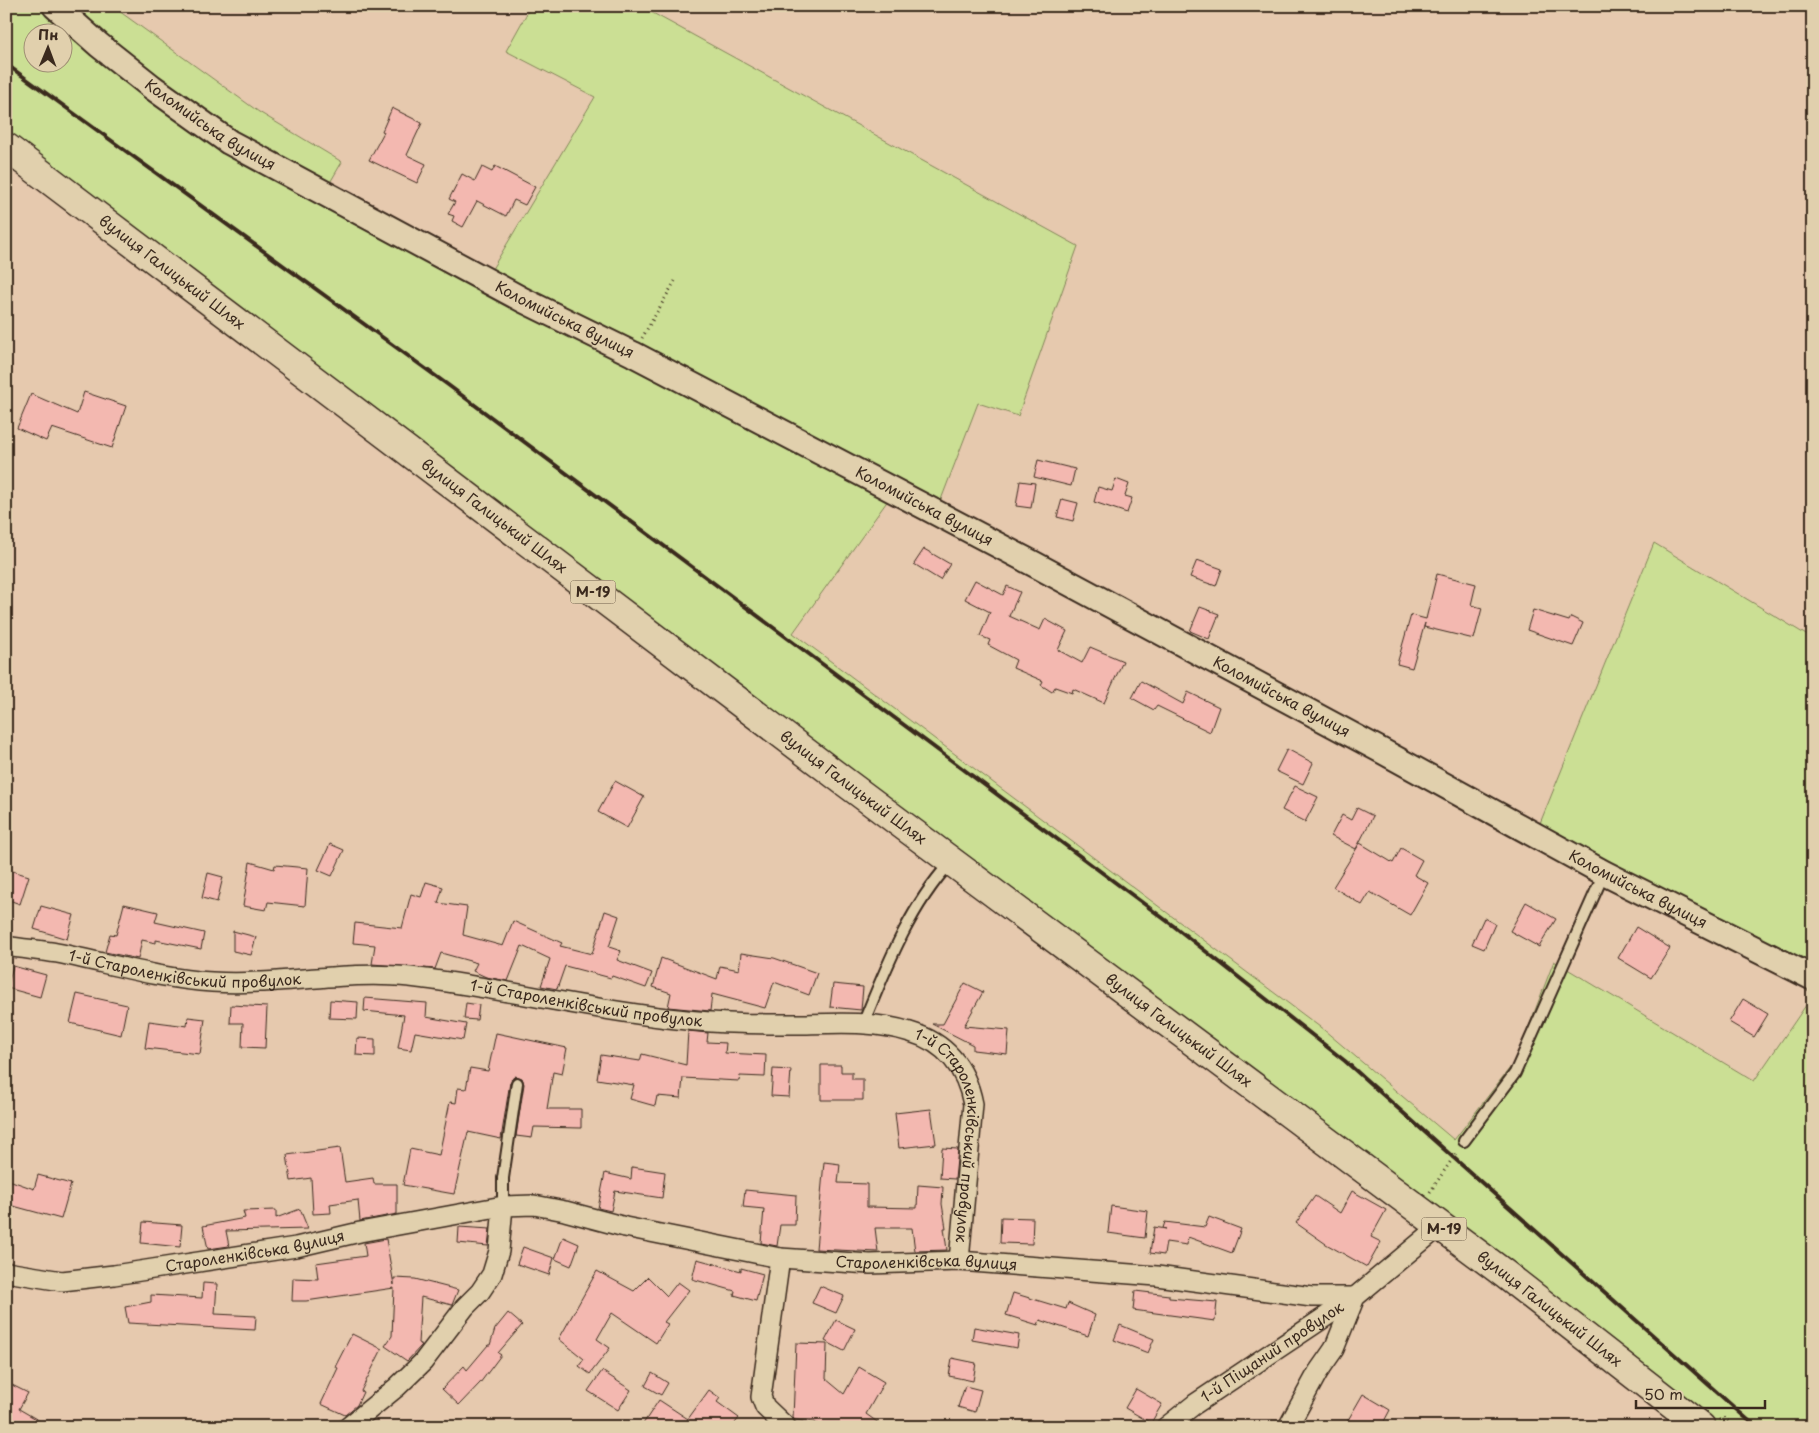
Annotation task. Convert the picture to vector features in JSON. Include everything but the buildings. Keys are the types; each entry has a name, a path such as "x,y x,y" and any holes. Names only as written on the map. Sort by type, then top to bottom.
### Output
{"highway":[{"name":"вулиця Галицький Шлях","path":"6,147 607,603 1440,1226 1626,1367 1701,1427"}],"street":[{"name":"Коломийська вулиця","path":"56,6 152,87 229,142 523,300 633,354 1382,751 1604,873 1813,978"},
{"name":"1-й Староленківський провулок","path":"6,946 54,953 174,977 212,982 350,976 408,977 678,1020 732,1024 863,1024 911,1032 930,1040 960,1066 969,1083 973,1104 959,1261"},
{"name":"Староленківська вулиця","path":"6,1272 62,1281 114,1275 296,1247 360,1232 503,1206 534,1205 565,1210 625,1227 780,1258 870,1264 959,1261 1157,1276 1312,1297 1355,1297"},
{"path":"348,1427 423,1362 465,1307 480,1292 492,1274 499,1251 503,1206"},
{"name":"1-й Піщаний провулок","path":"1166,1427 1195,1404 1355,1297 1440,1226"},
{"path":"780,1258 761,1397 764,1407 786,1427"},
{"path":"1288,1427 1318,1372 1334,1349 1355,1297"}],"lane":[{"path":"863,1024 885,971 913,915 939,875 952,860"},
{"path":"1464,1141 1515,1073 1604,873"},
{"path":"503,1206 503,1178 517,1083"}],"path":[{"path":"633,354 675,281"},
{"path":"1418,1210 1464,1141"},
{"path":"1809,1427 1813,1423"}],"green space":[{"path":"6,6 112,6 259,112 342,162 328,186 489,274 595,97 506,51 531,6 640,6 1078,246 1018,416 978,403 934,518 891,496 793,633 1324,1030 1454,1140 1516,1060 1554,961 1754,1081 1813,995 1813,1427 1684,1427 6,153"},
{"path":"1654,543 1813,639 1813,982 1536,833"}],"railway":[{"path":"6,64 448,385 1175,927 1345,1061 1756,1427"}]}
